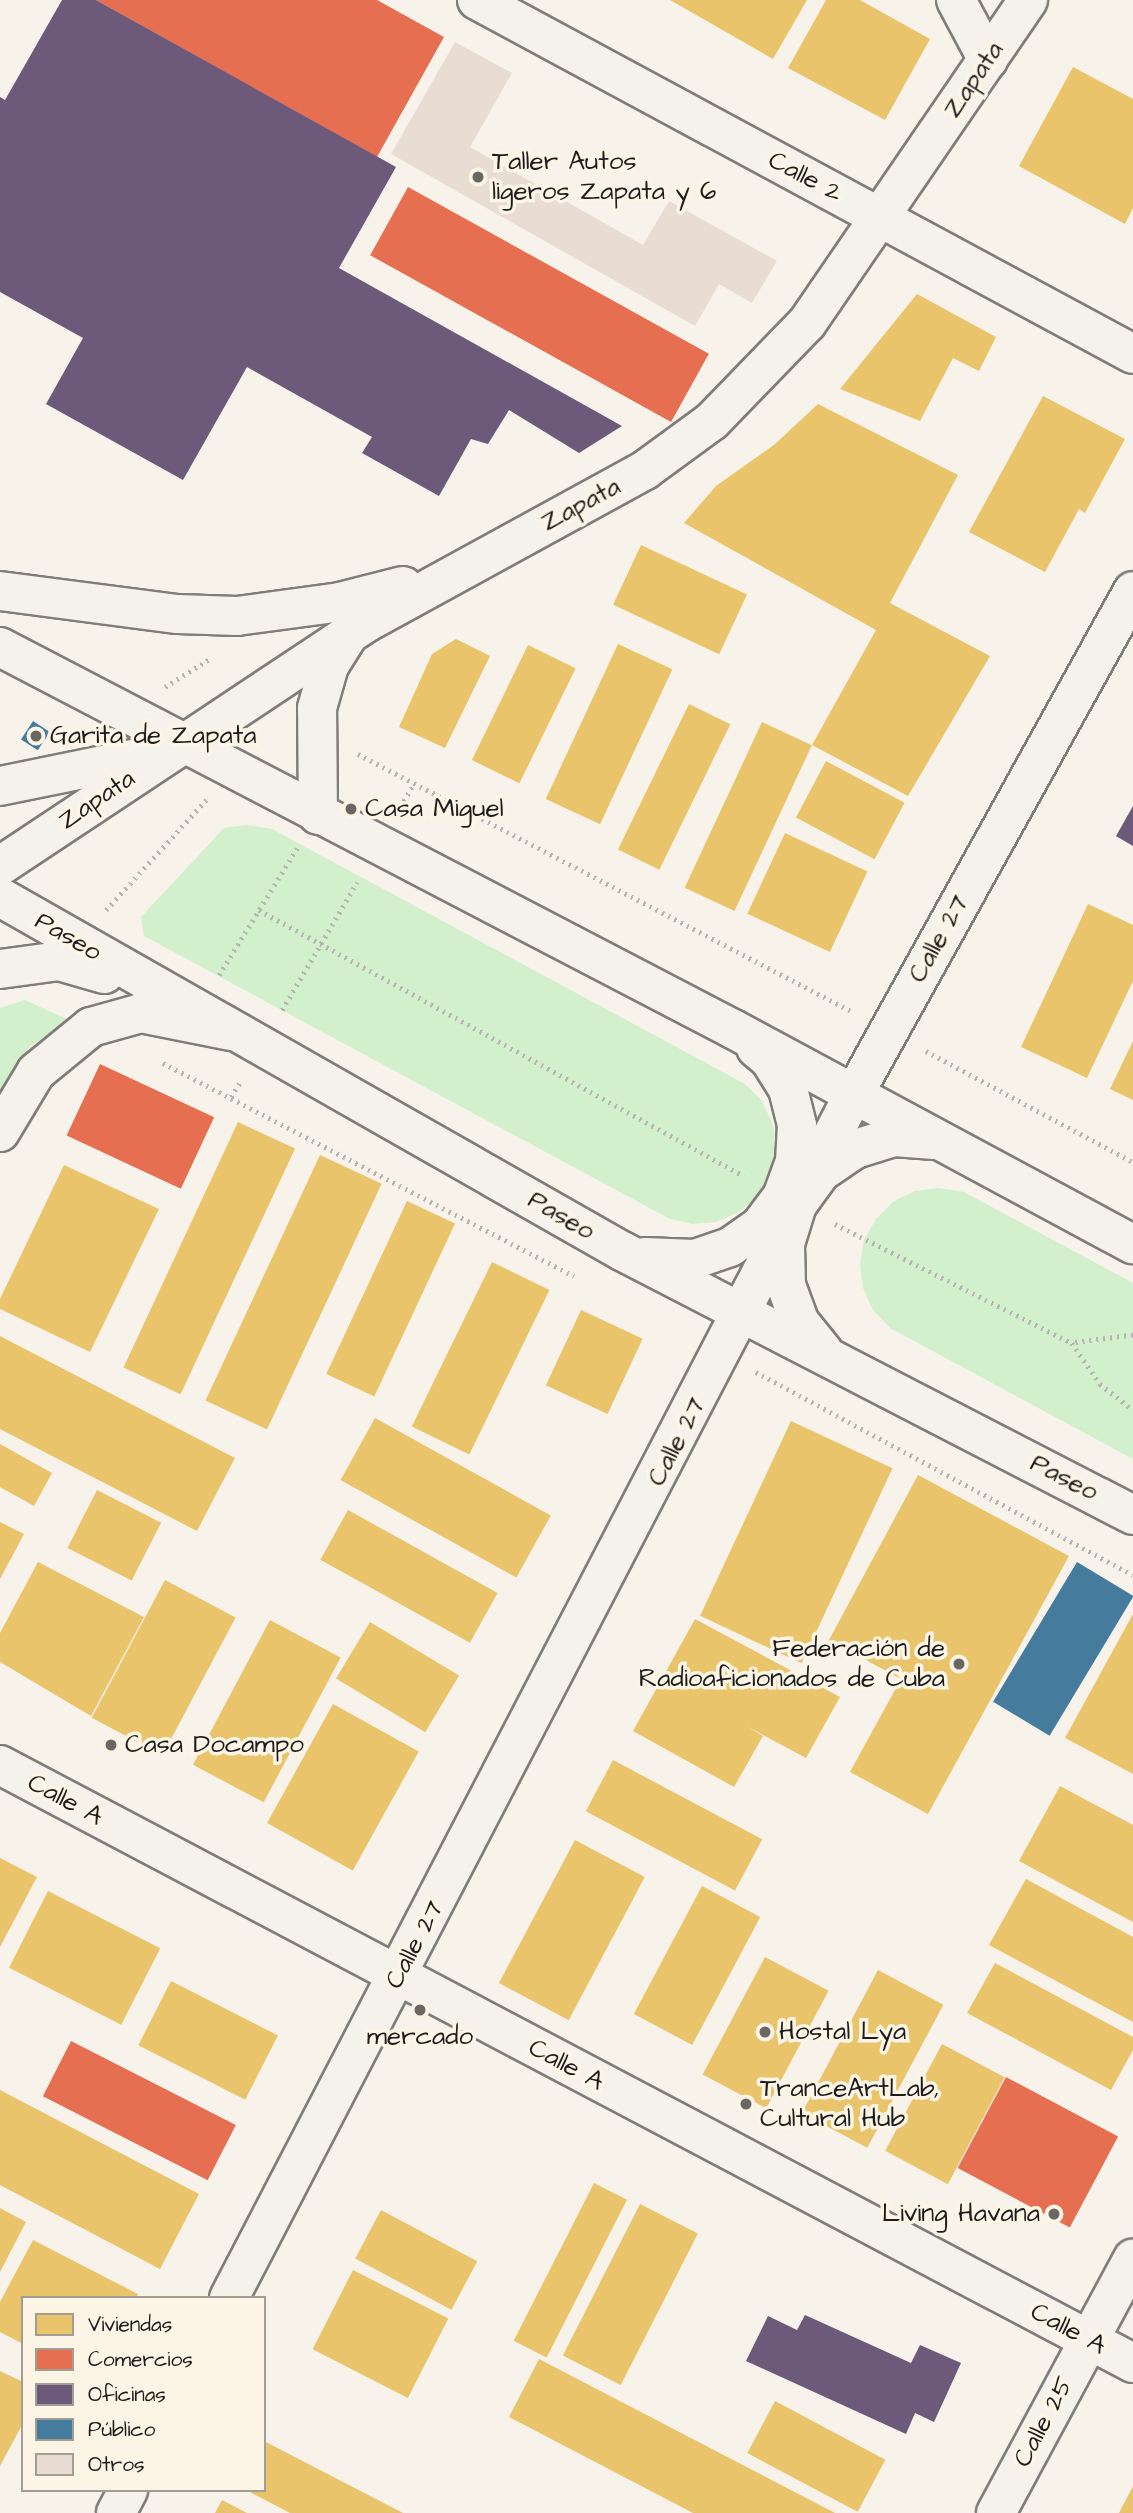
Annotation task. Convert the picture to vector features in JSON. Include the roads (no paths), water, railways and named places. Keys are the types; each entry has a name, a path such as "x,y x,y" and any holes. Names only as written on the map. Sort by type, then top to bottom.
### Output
{"main road":[{"name":"Calle 2","path":"477,0 1133,354"},
{"path":"956,0 988,60"},
{"name":"Zapata","path":"0,866 181,743 348,635 462,567 645,470 702,429 807,323 1028,0"},
{"path":"0,591 178,614 237,616 340,602 462,567"},
{"name":"Calle 27","path":"230,2296 722,1354 790,1201 854,1094 1133,591"},
{"path":"318,815 315,731 322,684 348,635"},
{"path":"0,647 233,771 733,1029 1133,1244"},
{"path":"0,786 91,771 181,743"},
{"name":"Paseo","path":"0,897 622,1251 743,1311 1133,1515"},
{"path":"0,970 59,961 114,976 250,1040"},
{"path":"0,1132 36,1072 91,1027 141,1013 250,1040"},
{"path":"733,1029 769,1059 788,1089 796,1125 795,1162 785,1244 786,1285 800,1323 826,1355"},
{"path":"622,1251 658,1261 695,1259 718,1251 760,1226 821,1172 855,1149 894,1137 940,1141"},
{"name":"Calle A","path":"0,1765 1133,2363"},
{"name":"Calle 25","path":"996,2513 1133,2259"},
{"path":"116,2513 127,2492"}],"place":[{"name":"Taller Autos ligeros Zapata y 6","path":"478,177"},
{"name":"Garita de Zapata","path":"36,736"},
{"name":"Casa Miguel","path":"351,809"},
{"name":"Federación de Radioaficionados de Cuba","path":"959,1664"},
{"name":"Casa Docampo","path":"111,1745"},
{"name":"mercado","path":"420,2010"},
{"name":"Hostal Lya","path":"765,2032"},
{"name":"TranceArtLab, Cultural Hub","path":"746,2104"},
{"name":"Living Havana","path":"1054,2214"}]}
